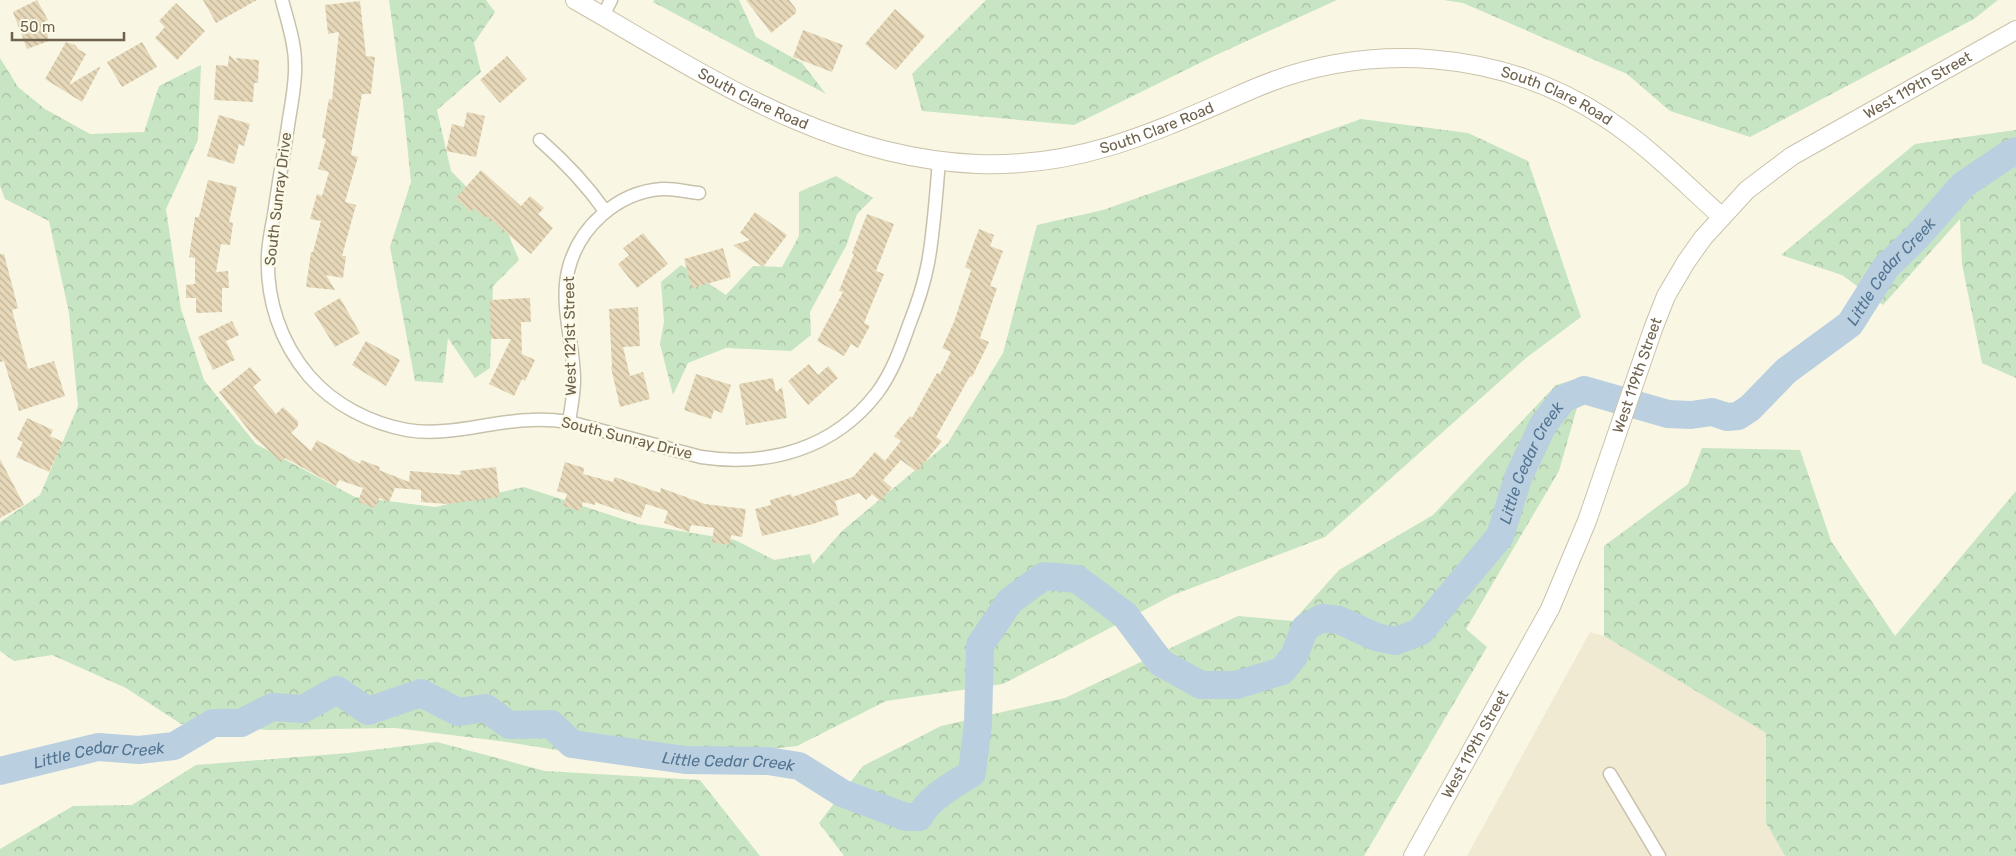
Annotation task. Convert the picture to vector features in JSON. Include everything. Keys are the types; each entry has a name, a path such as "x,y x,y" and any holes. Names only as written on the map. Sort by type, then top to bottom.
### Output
{"street":[{"name":"South Sunray Drive","path":"282,0 290,28 296,62 293,94 268,254 269,288 275,317 285,342 302,368 333,398 355,412 381,423 408,430 436,431 530,420 569,422 701,457 723,460 745,461 780,457 804,449 831,434 857,415 877,393 904,341 928,264 939,161"},
{"name":"South Clare Road","path":"574,0 747,98 810,127 865,145 939,161 980,164 1046,162 1076,156 1158,131 1288,76 1352,61 1419,57 1452,60 1492,68 1546,86 1607,119 1636,140 1721,216"},
{"path":"603,16 611,0"},
{"name":"West 119th Street","path":"1413,856 1550,609 1587,521 1653,329 1666,296 1686,262 1721,216 1747,190 1792,156 2016,30"},
{"path":"540,140 582,181 605,211"},
{"name":"West 121st Street","path":"569,422 574,380 567,298 568,271 575,251 589,228 605,211 625,198 663,188 699,193"},
{"path":"1610,774 1659,856"}],"shaded area":[{"path":"1590,632 1604,636 1766,733 1766,823 1785,856 1467,856"}],"green space":[{"path":"389,0 486,0 495,12 474,43 481,72 437,110 451,171 505,226 519,260 493,286 490,368 475,378 448,338 443,383 415,381 390,247 411,182 402,94"},
{"path":"654,0 739,0 756,37 802,63 826,94 653,2"},
{"path":"986,0 1337,0 1214,56 1074,125 922,111 912,74"},
{"path":"1444,0 1998,0 1974,19 1750,137 1670,111 1627,74 1463,3"},
{"path":"0,58 18,87 45,109 90,134 144,132 159,86 201,65 198,140 166,209 181,309 204,380 256,444 355,497 435,507 524,487 638,524 735,540 774,560 810,554 813,564 842,531 948,443 1003,353 1037,225 1103,210 1361,119 1468,133 1528,161 1581,317 1526,358 1325,537 1173,595 1003,684 886,701 797,746 639,763 507,742 395,728 270,730 181,724 126,688 52,655 14,661 0,651 0,522 40,495 78,406 69,313 49,221 5,199 0,186"},
{"path":"2016,130 2016,378 1982,363 1962,264 1960,219 1883,305 1842,275 1781,255 1915,144"},
{"path":"836,176 873,198 857,214 846,246 810,312 811,335 791,351 726,348 688,363 673,395 660,344 664,322 661,282 681,265 726,295 753,266 782,267 799,236 799,192"},
{"path":"1586,376 1559,471 1466,629 1487,647 1364,856 844,856 819,823 863,766 941,726 1065,698 1238,616 1293,621 1339,570 1433,515 1556,385"},
{"path":"1702,448 1800,450 1831,541 1895,636 2016,491 2016,856 1785,856 1766,823 1766,733 1604,636 1604,546 1688,484"},
{"path":"437,742 545,771 700,780 760,856 0,856 0,849 73,806 132,805 196,765 348,753"}],"building":[{"path":"37,0 48,20 44,22 49,41 27,49 13,12"},
{"path":"203,0 257,0 216,23"},
{"path":"746,0 789,0 796,9 796,13 771,33"},
{"path":"360,1 366,56 375,57 371,94 362,94 351,155 358,157 345,202 356,205 342,256 346,256 343,278 326,275 335,290 306,287 311,252 313,252 321,221 310,219 317,194 322,196 329,172 318,169 326,139 322,138 329,99 332,100 339,32 328,34 325,5"},
{"path":"176,3 205,31 177,60 155,38 165,27 159,21"},
{"path":"895,9 925,36 896,70 865,44"},
{"path":"803,30 843,45 832,72 793,57"},
{"path":"66,42 75,45 86,54 69,85 101,66 82,102 45,79"},
{"path":"142,42 157,67 122,87 107,62"},
{"path":"229,55 239,64 235,58 259,60 258,83 254,83 253,102 214,100 216,65 228,66"},
{"path":"507,56 527,79 500,103 480,80"},
{"path":"467,112 485,116 476,157 446,151 452,124 464,127"},
{"path":"219,115 250,124 244,146 239,144 234,164 207,156"},
{"path":"481,170 521,206 530,196 544,208 538,214 553,228 531,254 487,216 485,218 474,208 471,212 456,198"},
{"path":"208,180 237,187 229,222 233,223 230,245 221,244 216,272 228,271 229,288 222,288 222,312 196,313 196,298 186,298 186,285 195,284 195,258 189,257 195,217 199,217"},
{"path":"755,212 787,235 763,267 733,245 750,240 740,233"},
{"path":"867,214 894,224 876,271 884,274 864,323 870,326 858,348 851,344 844,356 817,341 843,292 839,291"},
{"path":"979,229 994,235 990,246 1003,251 990,286 997,288 980,338 989,342 972,377 970,376 936,437 942,441 917,472 901,460 883,480 892,488 880,501 872,494 866,500 859,493 835,501 839,515 813,524 762,536 755,509 771,505 770,500 791,494 792,497 853,477 875,452 885,461 901,441 894,436 910,416 912,418 937,373 940,374 951,352 942,348 954,322 971,270 965,267"},
{"path":"643,233 668,264 637,288 618,264 629,255 623,248"},
{"path":"723,248 731,277 692,288 684,259"},
{"path":"0,254 4,254 18,308 12,310 28,369 54,361 65,396 19,411 4,361 0,362"},
{"path":"340,298 360,333 335,347 314,313"},
{"path":"530,298 531,322 521,322 522,354 535,360 525,381 522,379 514,396 489,384 511,339 491,339 490,300"},
{"path":"638,307 640,346 623,347 630,376 643,372 650,399 620,407 611,367 609,309"},
{"path":"232,321 239,335 226,341 235,360 213,370 198,337"},
{"path":"366,341 400,360 386,386 352,365"},
{"path":"809,364 818,375 828,366 838,378 808,405 788,381"},
{"path":"250,367 261,380 253,387 276,414 283,407 298,421 298,426 291,433 311,451 317,440 360,464 361,460 380,467 379,470 409,482 410,471 461,475 460,471 496,467 500,497 447,504 421,502 421,490 395,488 389,502 379,498 375,508 358,502 363,488 339,480 336,486 285,458 281,462 254,437 219,392"},
{"path":"696,374 731,385 722,413 714,410 711,419 684,410"},
{"path":"773,378 776,392 782,387 787,418 746,425 739,384"},
{"path":"27,418 53,430 50,436 63,442 49,472 16,457 23,442 17,439"},
{"path":"0,459 24,505 0,518"},
{"path":"565,462 584,468 583,474 613,482 615,477 660,493 661,488 705,504 746,509 742,537 731,535 730,545 712,542 714,528 691,525 689,532 664,523 668,511 646,504 641,518 595,502 595,505 583,502 581,511 563,506 567,494 557,491"}],"waterway":[{"name":"Little Cedar Creek","path":"0,771 98,747 139,750 174,746 213,723 241,723 272,707 303,709 337,690 368,711 421,693 458,712 486,708 509,725 551,724 572,744 685,760 768,761 799,766 842,793 906,817 919,817 935,798 972,773 978,724 980,645 1010,601 1044,576 1077,579 1125,615 1161,663 1201,685 1236,685 1282,671 1294,656 1305,628 1322,618 1339,620 1376,637 1396,641 1420,632 1500,536 1518,478 1543,425 1563,399 1584,390 1668,414 1691,415 1712,412 1727,417 1738,416 1750,408 1786,371 1850,324 1886,267 1915,239 1963,185 2016,151"}]}
